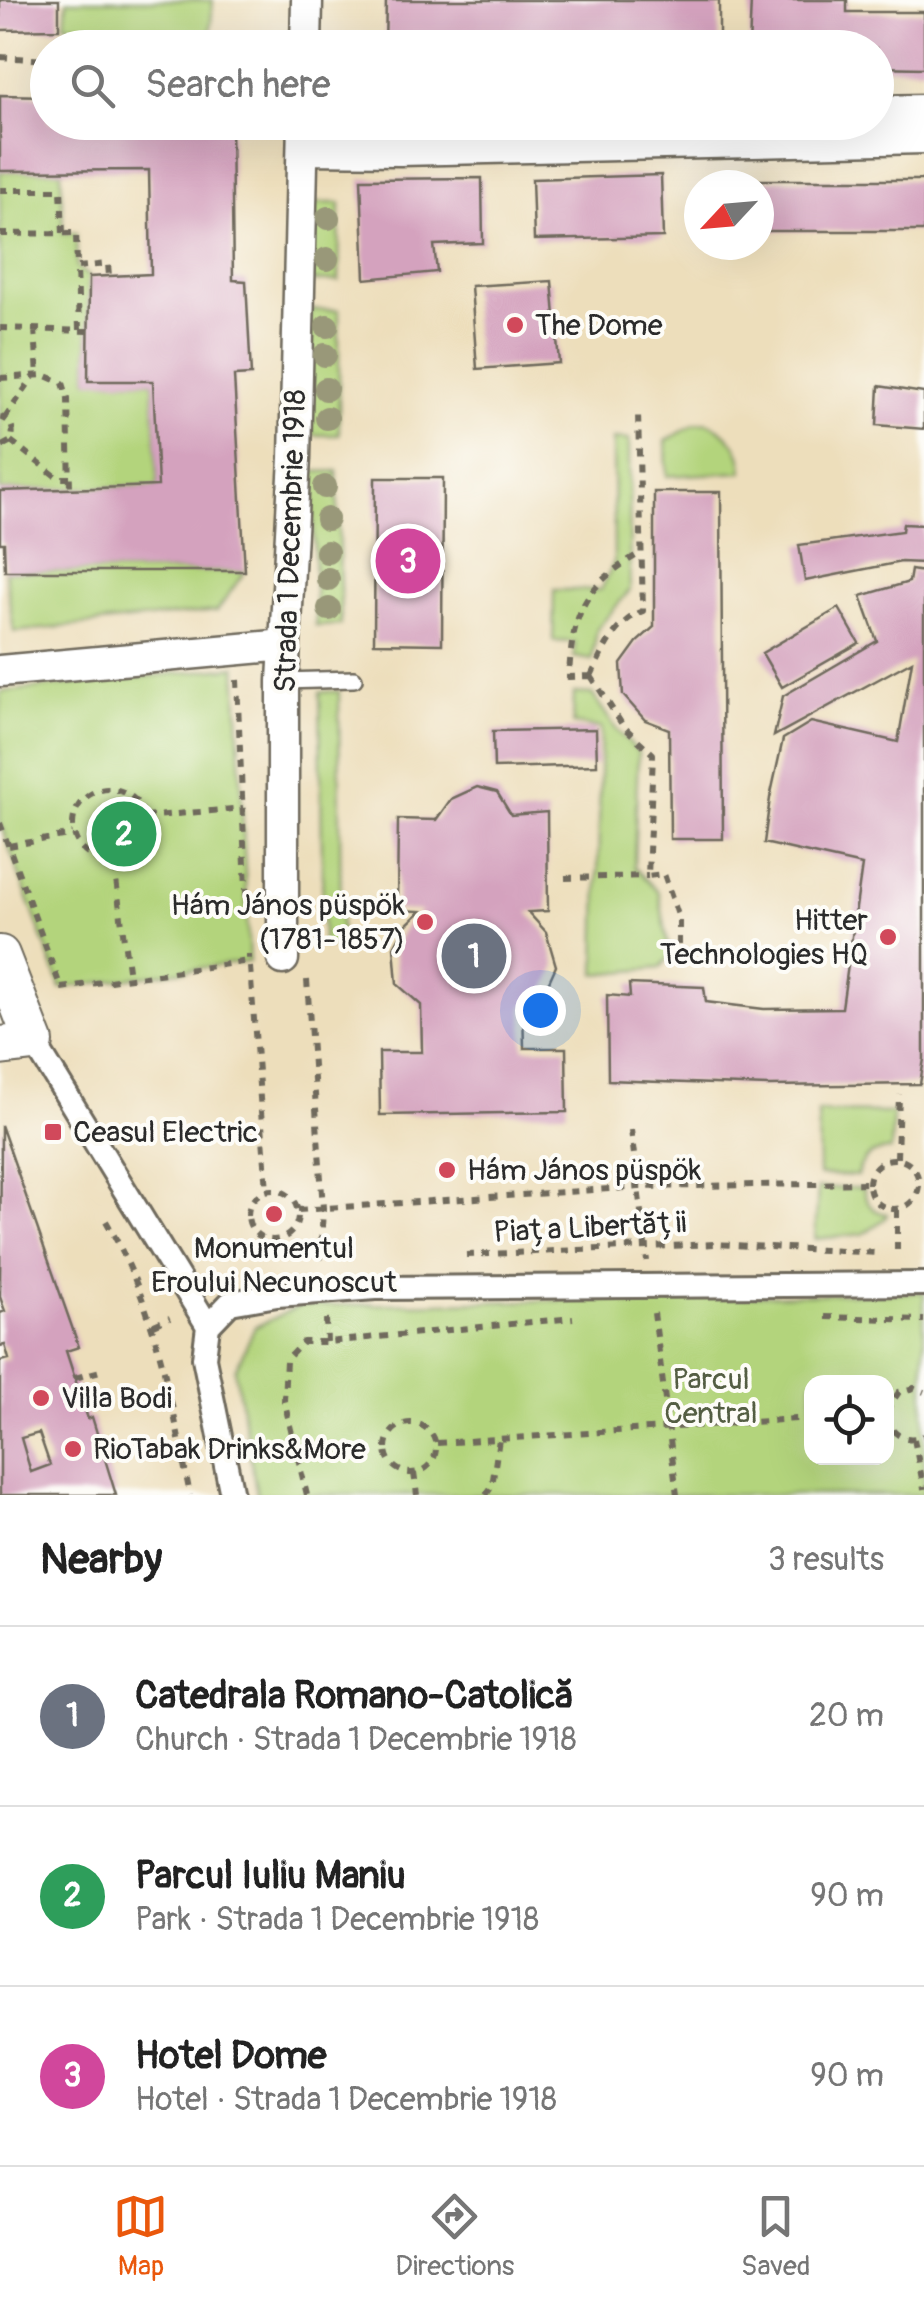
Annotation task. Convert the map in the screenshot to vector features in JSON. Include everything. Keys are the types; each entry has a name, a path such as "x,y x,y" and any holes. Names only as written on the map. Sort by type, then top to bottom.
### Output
{"street":[{"path":"306,30 307,0"},
{"path":"894,110 924,110"},
{"path":"894,139 924,138"},
{"name":"Strada 1 Decembrie 1918","path":"282,959 283,682 295,440 303,140"},
{"path":"336,140 419,150 840,140"},
{"path":"0,671 285,645"},
{"path":"0,956 17,1044 208,1326"},
{"path":"232,1495 204,1358 208,1326 230,1303 376,1288 924,1284"}],"lane":[{"path":"283,682 354,679"}],"path":[{"path":"0,57 30,59"},
{"path":"0,190 61,190 63,234"},
{"path":"0,234 76,234 79,330"},
{"path":"77,267 108,264 109,276"},
{"path":"0,328 88,331"},
{"path":"0,447 11,440 13,431 2,418 36,376 35,330"},
{"path":"0,378 36,376 63,382 68,399 70,489"},
{"path":"591,676 612,634 629,617 643,611 638,414"},
{"path":"11,440 58,478 70,478"},
{"path":"591,676 569,676 570,644 587,595 615,568 642,552"},
{"path":"236,667 248,923"},
{"path":"591,676 623,726 653,754 648,876"},
{"path":"99,790 122,791 132,797 145,817 142,841 126,858 114,862 90,857 73,834 79,804 99,790"},
{"path":"145,817 243,808"},
{"path":"0,823 61,988 250,961"},
{"path":"10,846 73,834"},
{"path":"110,836 129,978"},
{"path":"565,878 664,874 680,918 679,965"},
{"path":"248,942 268,1190"},
{"path":"307,978 324,1208 320,1262 327,1342"},
{"path":"897,1158 899,1094"},
{"path":"631,1130 678,1495"},
{"path":"897,1158 911,1166 919,1179 912,1202 896,1210 873,1199 868,1183 874,1167 897,1158"},
{"path":"298,1210 638,1187 868,1183"},
{"path":"268,1190 290,1196 298,1210 296,1226 284,1239 266,1240 252,1230 247,1214 254,1198 268,1190"},
{"name":"Piața Libertății","path":"454,1256 715,1244 910,1255"},
{"path":"128,1258 154,1325 190,1495"},
{"path":"305,1265 339,1262"},
{"path":"635,1312 673,1311"},
{"path":"824,1317 924,1320"},
{"path":"307,1495 284,1402 286,1360 303,1342 580,1318"},
{"path":"75,1378 100,1371"},
{"path":"894,1397 914,1388 924,1392"},
{"path":"436,1443 804,1419"},
{"path":"414,1422 428,1429 436,1443 434,1460 414,1474 397,1470 386,1446 392,1431 414,1422"},
{"path":"894,1432 914,1440 924,1436"},
{"path":"486,1495 492,1486 499,1439"},
{"path":"914,1440 924,1489"},
{"path":"414,1474 417,1495"}],"green space":[{"path":"67,0 213,0 210,30 65,24"},
{"path":"61,170 63,233 76,233 77,267 89,277 88,380 153,381 158,486 0,491 0,171"},
{"path":"309,203 340,203 339,281 309,281"},
{"path":"310,310 339,310 339,435 310,435"},
{"path":"706,422 732,441 743,472 667,476 666,441"},
{"path":"613,439 629,440 630,590 597,629 592,660 574,657 575,642 553,641 554,590 601,590 614,562"},
{"path":"337,471 341,625 316,626 312,472"},
{"path":"5,571 245,571 217,611 14,632"},
{"path":"236,667 249,961 61,988 0,823 0,692"},
{"path":"339,691 341,946 323,945 320,692"},
{"path":"574,693 592,694 638,752 634,867 659,893 670,956 660,968 596,974 601,728 573,724"},
{"path":"818,1112 893,1113 891,1150 869,1156 857,1176 819,1175"},
{"path":"818,1188 863,1188 870,1206 887,1214 886,1218 863,1234 815,1239"},
{"name":"Parcul Central","path":"924,1292 924,1495 257,1495 235,1370 255,1327 300,1306"}],"building":[{"path":"0,0 59,0 59,29 0,30"},
{"path":"386,0 719,0 719,30 385,30"},
{"path":"751,0 847,0 847,12 924,12 924,68 894,67 894,30 750,30"},
{"path":"0,95 30,96 30,140 231,140 233,280 246,281 251,375 234,376 245,571 5,571 4,543 0,543 0,491 158,486 153,381 88,381 89,277 151,274 149,170 0,171"},
{"path":"661,175 663,237 534,240 532,179"},
{"path":"482,178 483,243 434,245 437,272 365,279 361,179"},
{"path":"774,180 924,180 924,231 774,231"},
{"name":"The Dome","path":"552,281 559,363 477,369 471,286"},
{"path":"879,386 924,393 924,429 877,425"},
{"path":"375,478 443,478 442,644 374,643"},
{"path":"654,492 721,492 723,839 670,839 669,729 645,720 623,695 621,664 654,627"},
{"path":"903,524 924,525 924,563 901,562 805,581 799,545 902,531"},
{"path":"911,570 924,572 924,1059 920,1084 768,1086 608,1080 607,995 630,997 629,984 704,987 706,1002 764,1009 842,1008 862,865 764,843 770,798 783,739 811,722 898,742 912,661 774,736 783,696 877,641 861,596 909,582"},
{"path":"839,608 859,643 782,687 762,653"},
{"path":"596,729 597,765 494,768 493,731"},
{"path":"477,787 497,792 511,815 547,812 548,911 528,912 546,932 556,966 542,997 523,1006 524,1048 566,1048 567,1112 380,1115 379,1052 422,1052 421,1005 397,984 394,947 406,925 421,911 397,910 398,819 436,820 451,799"},
{"path":"1,1125 79,1347 66,1351 116,1495 0,1495 0,1361 9,1359 5,1345 0,1346 0,1313 5,1311 0,1297","holes":["39,1433 50,1465 31,1472 21,1438"]}],"place":[{"name":"The Dome","path":"515,325"},
{"name":"Hotel Dome","path":"408,561"},
{"name":"Parcul Iuliu Maniu","path":"124,834"},
{"name":"Hám János püspök (1781-1857)","path":"425,922"},
{"name":"Hitter Technologies HQ","path":"888,937"},
{"name":"Catedrala Romano-Catolică","path":"474,956"},
{"name":"Ceasul Electric","path":"53,1132"},
{"name":"Hám János püspök","path":"447,1170"},
{"name":"Monumentul Eroului Necunoscut","path":"274,1214"},
{"name":"Villa Bodi","path":"41,1398"},
{"name":"RioTabak Drinks&More","path":"73,1449"}]}
